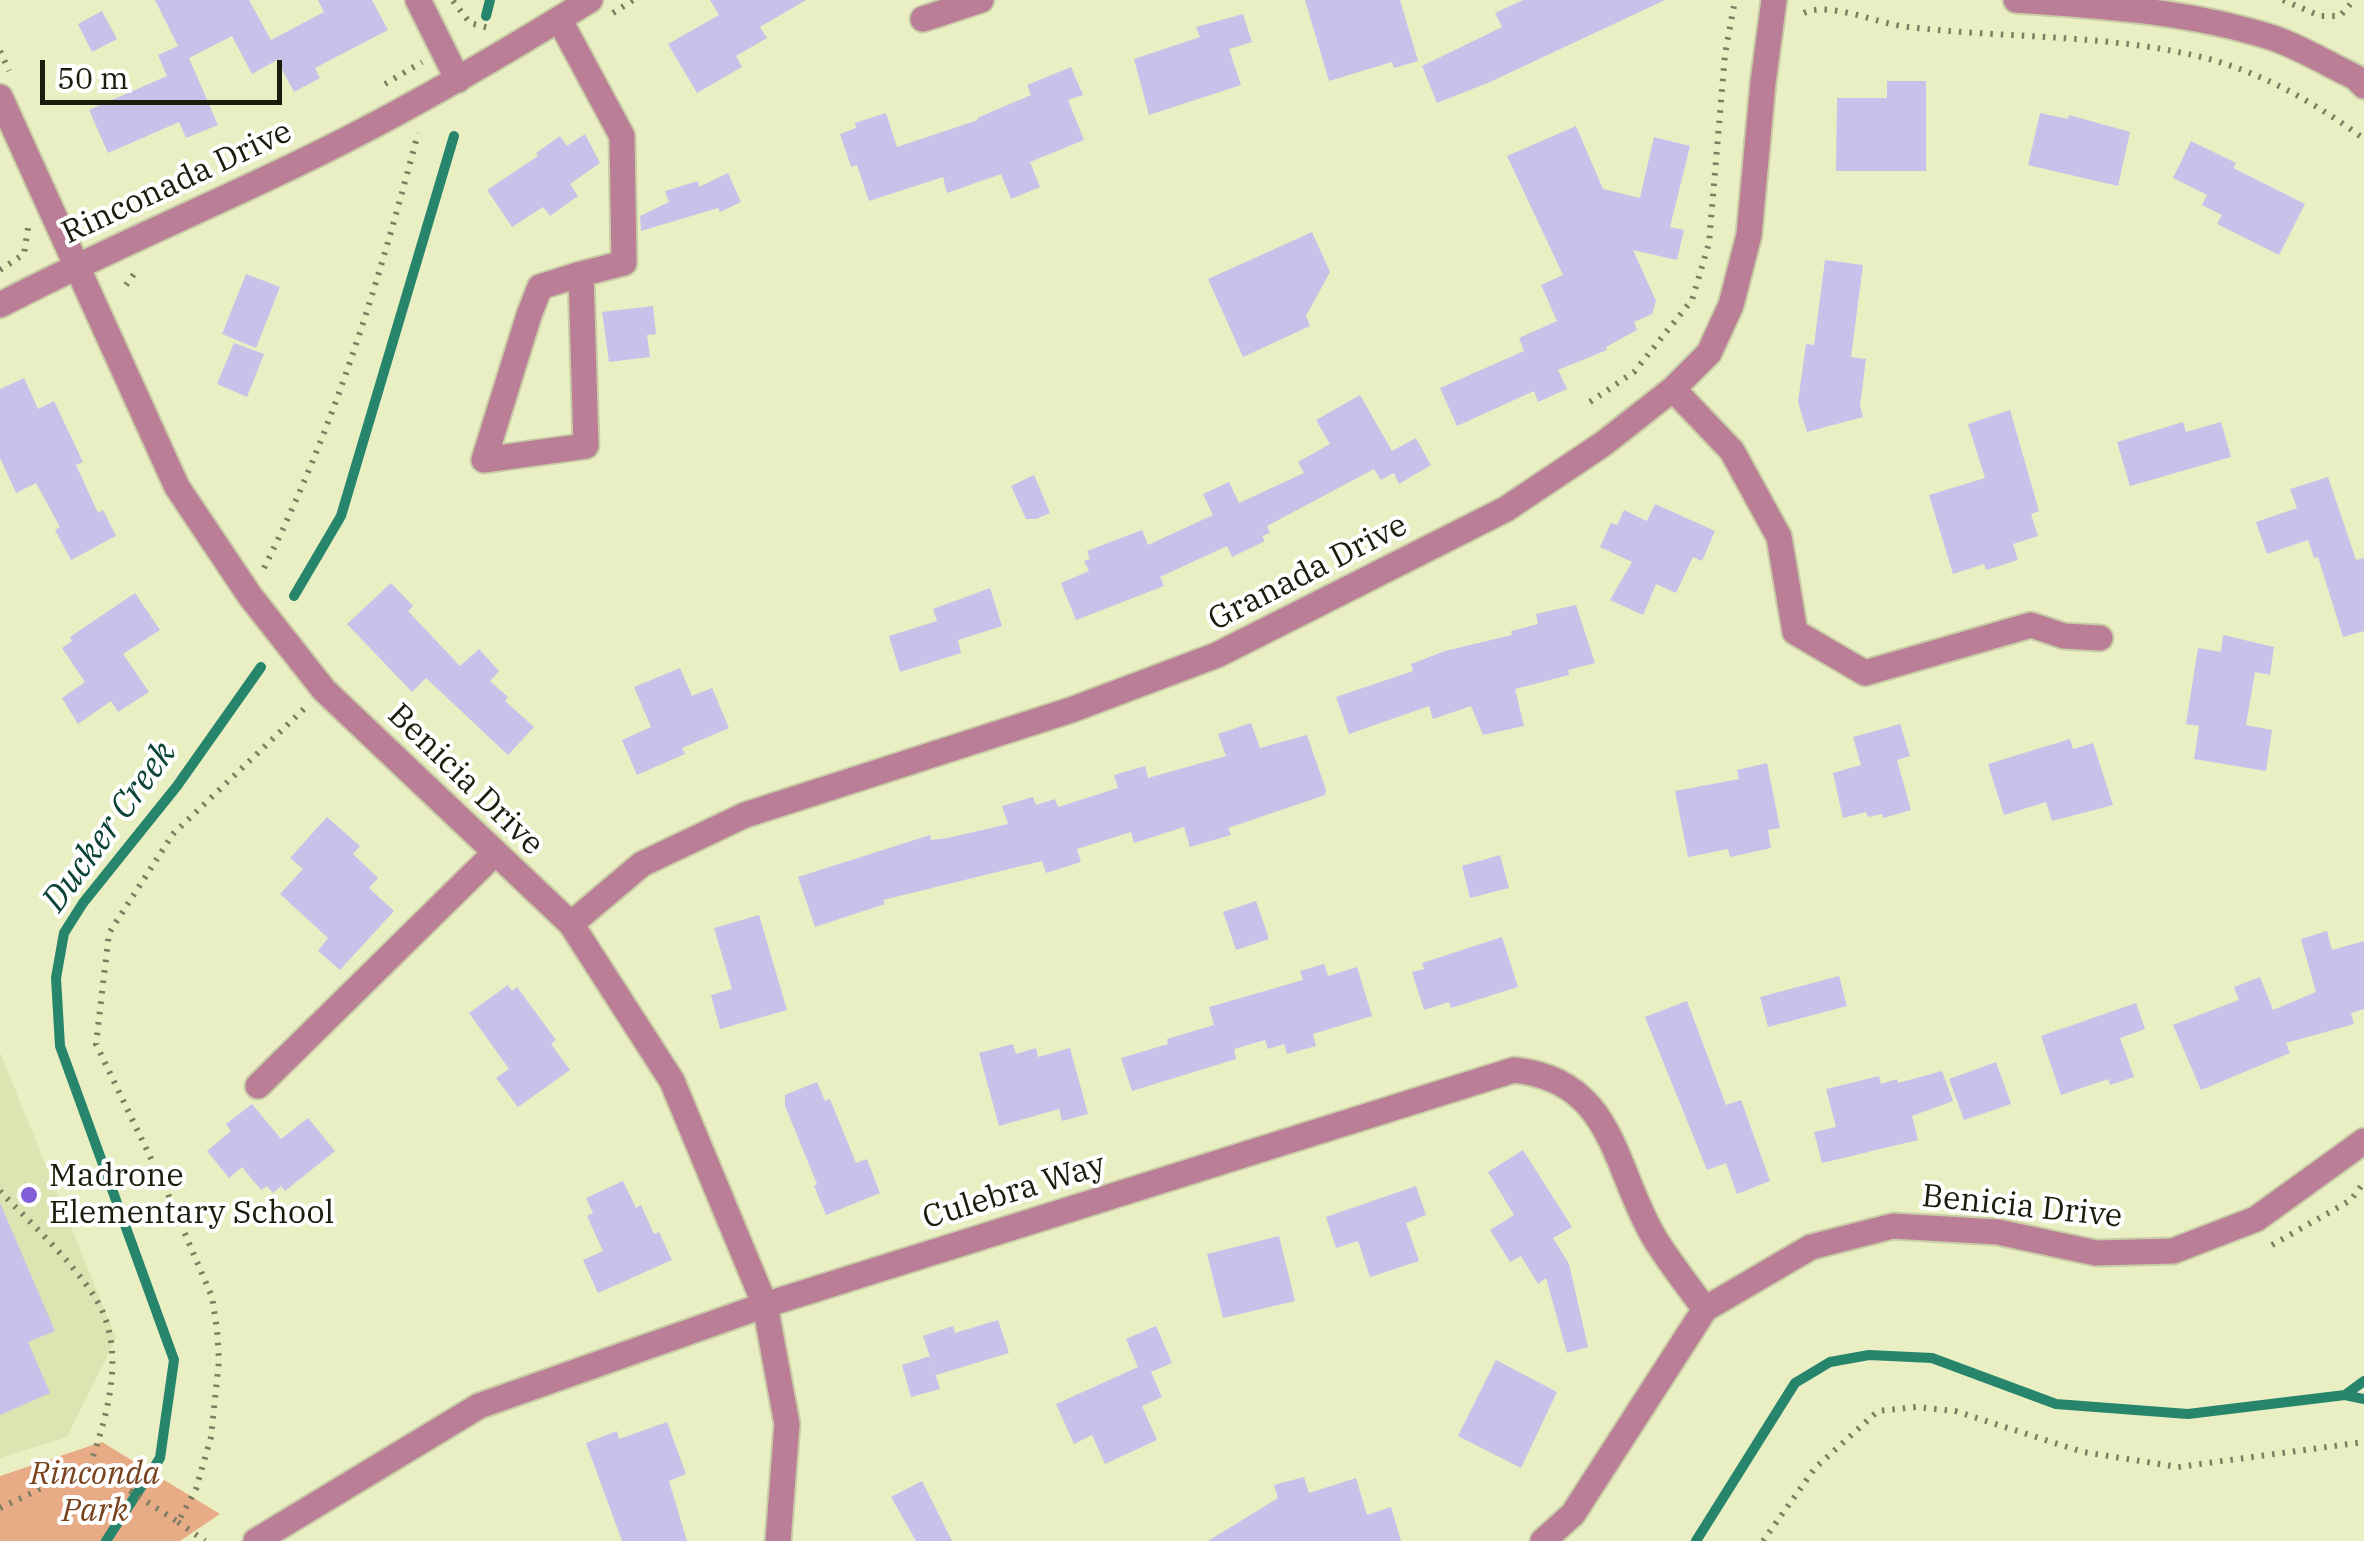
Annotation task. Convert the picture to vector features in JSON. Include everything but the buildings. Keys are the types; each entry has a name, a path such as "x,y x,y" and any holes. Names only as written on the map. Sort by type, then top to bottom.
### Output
{"street":[{"path":"418,0 458,80"},
{"name":"Rinconada Drive","path":"0,305 75,266 298,164 458,80 590,0"},
{"path":"924,19 981,0"},
{"name":"Granada Drive","path":"571,924 642,864 745,815 1071,710 1218,655 1506,509 1604,444 1673,389 1709,353 1732,304 1749,235 1774,0"},
{"path":"2016,0 2116,7 2203,19 2274,38 2361,73"},
{"path":"560,19 622,136 624,263 581,274 540,288 484,460 586,446 581,274"},
{"name":"Benicia Drive","path":"0,96 177,487 250,596 324,690 571,924 672,1081 766,1304 787,1424 778,1541"},
{"path":"1673,389 1732,452 1779,537 1795,632 1865,673 2032,624 2064,636 2100,638"},
{"path":"258,1086 494,854"},
{"name":"Culebra Way","path":"256,1541 479,1406 766,1304 1514,1070 1543,1073 1567,1086 1594,1110 1654,1237 1705,1309"},
{"name":"Benicia Drive","path":"1542,1541 1573,1514 1705,1309 1811,1247 1893,1226 1998,1232 2096,1252 2173,1251 2256,1219 2364,1141"}],"path":[{"path":"452,0 470,23 492,29"},
{"path":"1590,402 1634,372 1692,300 1709,243 1719,113 1736,0"},
{"path":"2283,0 2320,16 2340,16 2354,0"},
{"path":"1804,12 1824,8 1898,26 2112,43 2189,54 2265,78 2333,116 2364,140"},
{"path":"250,596 290,516 332,414 379,278 420,124"},
{"path":"0,270 24,254"},
{"path":"178,1522 196,1490 212,1437 220,1361 217,1329 212,1297 176,1211 96,1044 109,933 173,834 324,690"},
{"path":"2258,1250 2276,1244 2351,1200 2364,1182"},
{"path":"0,1191 83,1282 104,1315 113,1366 104,1427 90,1465 0,1508"},
{"path":"1763,1541 1815,1468 1878,1411 1916,1407 1955,1411 2083,1452 2178,1467 2364,1442"},
{"path":"90,1465 206,1541"}],"shaded area":[{"name":"Madrone Elementary School","path":"0,1052 116,1338 67,1437 0,1458"}],"green space":[{"name":"Rinconda Park","path":"102,1442 220,1514 180,1541 0,1541 0,1476"}],"waterway":[{"name":"Ducker Creek","path":"486,16 490,0"},
{"name":"Ducker Creek","path":"294,596 341,516 454,136"},
{"name":"Ducker Creek","path":"106,1541 160,1458 174,1360 60,1046 56,978 64,933 83,903 177,786 261,667"},
{"path":"1696,1541 1795,1383 1830,1362 1869,1355 1932,1358 2056,1404 2188,1414 2345,1395 2364,1399"},
{"path":"2345,1395 2364,1381"}],"place":[{"name":"Madrone Elementary School","path":"29,1195"}]}
